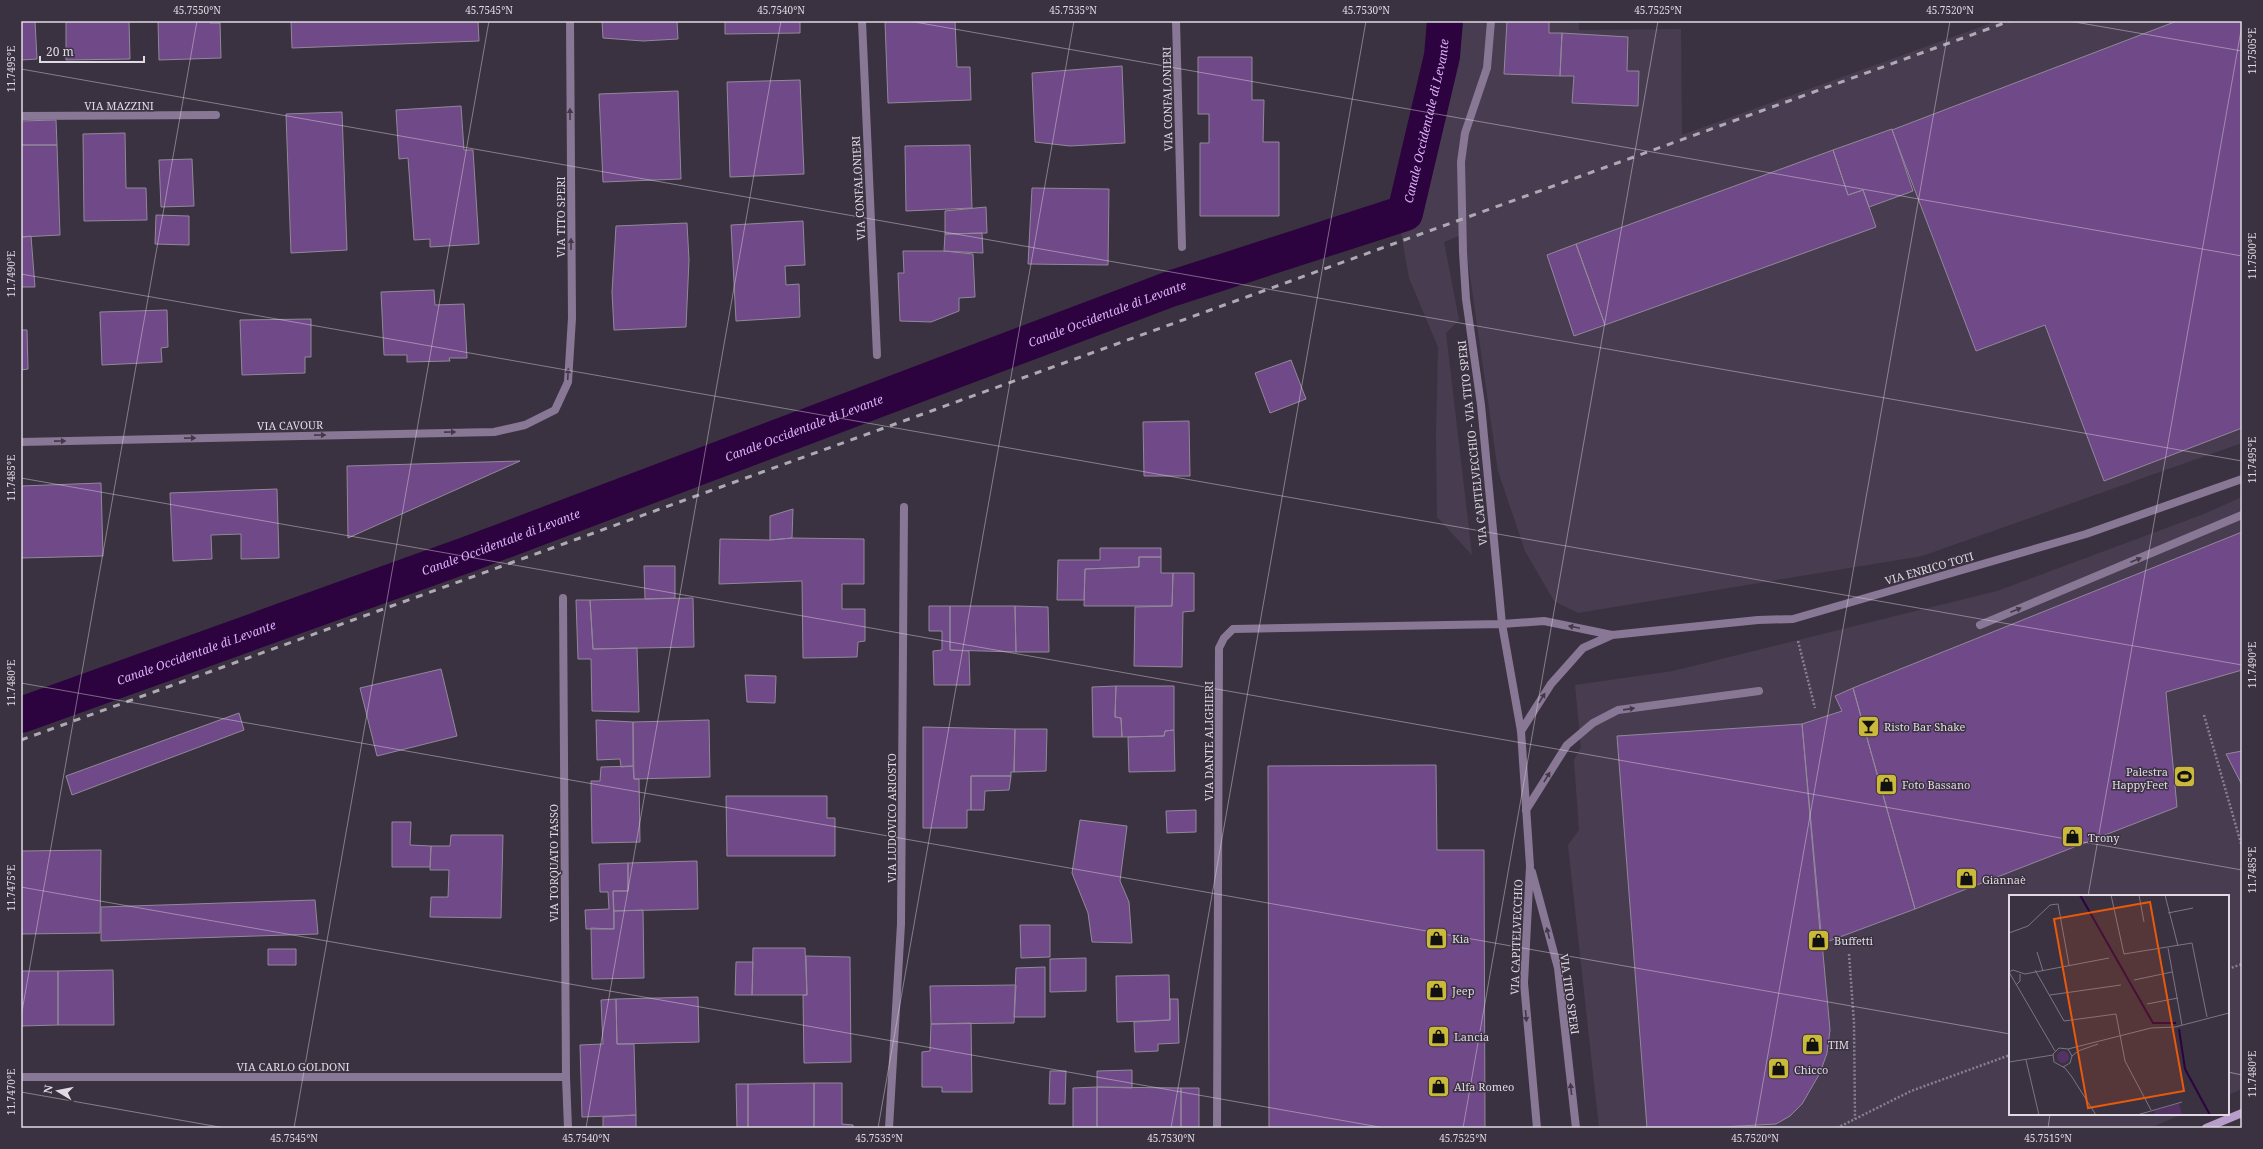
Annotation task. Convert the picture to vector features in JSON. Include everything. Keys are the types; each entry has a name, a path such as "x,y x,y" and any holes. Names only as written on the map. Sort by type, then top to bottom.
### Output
{"main road":[{"path":"2206,1128 2242,1113"}],"street":[{"name":"VIA TITO SPERI","path":"555,410 568,382 572,318 570,21"},
{"name":"VIA CONFALONIERI","path":"862,21 877,355"},
{"name":"VIA CONFALONIERI","path":"1176,21 1182,248"},
{"name":"VIA CAPITELVECCHIO - VIA TITO SPERI","path":"1491,21 1487,68 1465,133 1461,162 1466,299 1481,405 1502,624 1521,731 1530,866"},
{"name":"VIA MAZZINI","path":"21,116 216,115"},
{"name":"VIA CAVOUR","path":"21,442 494,432 525,425 555,410"},
{"name":"VIA ENRICO TOTI","path":"1502,624 1544,621 1612,635 1758,620 1793,619 2086,534 2242,479"},
{"name":"VIA LUDOVICO ARIOSTO","path":"889,1128 901,924 904,507"},
{"path":"1980,625 2242,515"},
{"name":"VIA TORQUATO TASSO","path":"563,598 566,1077 568,1128"},
{"name":"VIA DANTE ALIGHIERI","path":"1217,1128 1219,648 1224,638 1234,629 1502,624"},
{"name":"VIA ENRICO TOTI","path":"1521,731 1551,684 1583,648 1612,635"},
{"path":"1526,810 1567,745 1593,723 1618,710 1759,691"},
{"name":"VIA TITO SPERI","path":"1530,866 1558,968 1576,1128"},
{"name":"VIA CAPITELVECCHIO","path":"1530,866 1524,983 1537,1128"},
{"name":"VIA CARLO GOLDONI","path":"21,1077 566,1077"}],"path":[{"path":"1793,619 1815,708"},
{"path":"2204,715 2242,847"},
{"path":"1849,954 1854,1023 1856,1120"},
{"path":"2229,969 2242,964"},
{"path":"1837,1128 1856,1120 1911,1091 2009,1055"}],"shaded area":[{"path":"1462,21 1579,21 1579,30 1681,29 1682,135 1997,21 2242,21 2242,443 1922,556 1578,613 1554,601 1525,551 1498,471 1464,234 1444,242 1459,320 1446,333 1472,555 1437,517 1436,436 1438,347 1409,278 1396,204 1424,135"},
{"path":"2242,497 2242,1089 2229,1095 2229,895 2009,895 2009,1115 2181,1115 2150,1128 1599,1128 1568,845 1579,830 1574,760 1581,747 1575,685 1673,671 1997,591 2204,514"}],"building":[{"path":"21,21 35,21 37,59 21,60"},
{"path":"66,21 129,21 130,59 66,60"},
{"path":"158,21 210,21 210,23 220,23 221,58 159,60"},
{"path":"291,21 478,21 479,41 292,48"},
{"path":"602,21 677,21 678,39 643,41 603,38"},
{"path":"725,21 800,21 800,33 725,34"},
{"path":"885,21 955,21 957,67 970,67 971,100 888,103"},
{"path":"1507,21 1549,21 1549,33 1562,33 1560,76 1504,74"},
{"path":"2177,21 2242,21 2242,428 2104,481 2045,325 1976,351 1892,130"},
{"path":"1562,33 1628,37 1627,71 1639,71 1638,106 1572,103 1574,76 1560,76"},
{"path":"1198,57 1252,57 1252,100 1264,100 1263,142 1279,142 1279,216 1200,216 1200,143 1209,143 1209,114 1198,114"},
{"path":"1122,66 1125,143 1070,146 1035,142 1032,73"},
{"path":"800,80 804,174 730,177 727,82"},
{"path":"678,91 681,179 603,182 599,94"},
{"path":"461,106 464,150 473,150 479,244 430,247 430,239 414,240 408,158 399,159 396,110"},
{"path":"342,112 347,250 291,253 286,114"},
{"path":"56,120 57,145 21,145 21,121"},
{"path":"1892,129 1913,191 1869,207 1863,190 1848,195 1833,150"},
{"path":"125,133 126,188 146,188 147,220 84,221 83,134"},
{"path":"21,145 57,145 60,235 21,237"},
{"path":"970,145 972,208 906,211 905,146"},
{"path":"1833,150 1848,195 1863,190 1876,227 1605,325 1576,244"},
{"path":"192,159 194,206 161,207 159,160"},
{"path":"1032,188 1109,189 1108,265 1028,264"},
{"path":"986,207 987,233 945,234 945,211"},
{"path":"156,215 189,216 189,245 155,244"},
{"path":"803,221 805,265 785,266 786,285 799,284 800,317 736,321 731,225"},
{"path":"687,223 689,260 686,327 614,330 612,292 616,226"},
{"path":"982,233 983,253 944,251 945,234"},
{"path":"31,236 35,287 21,287 21,237"},
{"path":"1576,244 1605,325 1574,336 1547,255"},
{"path":"903,251 944,251 973,254 975,297 959,298 959,311 931,322 900,321 898,273 904,273"},
{"path":"434,290 435,305 464,304 467,358 449,358 450,361 407,362 407,355 384,355 381,292"},
{"path":"167,310 168,347 161,348 162,362 102,365 100,312"},
{"path":"311,319 311,357 305,357 305,373 242,375 240,320"},
{"path":"21,330 27,330 28,369 21,370"},
{"path":"1291,360 1306,399 1270,413 1255,373"},
{"path":"1189,421 1190,476 1144,476 1143,422"},
{"path":"520,461 348,538 347,466"},
{"path":"101,483 103,556 21,558 21,486"},
{"path":"277,489 279,558 241,559 241,534 211,535 212,559 173,561 170,493"},
{"path":"793,509 792,538 770,540 770,516"},
{"path":"2242,532 2242,670 2166,692 2177,807 1915,909 1853,688"},
{"path":"792,538 864,539 864,584 842,584 842,609 865,609 865,641 858,642 857,657 803,658 802,581 719,584 720,539 770,540"},
{"path":"1100,548 1161,548 1161,557 1139,557 1139,567 1085,569 1084,600 1057,600 1058,560 1100,560"},
{"path":"1139,557 1161,557 1161,573 1173,573 1172,606 1084,606 1085,569 1139,567"},
{"path":"644,566 675,566 675,598 645,599"},
{"path":"1173,573 1194,573 1194,611 1183,612 1182,667 1134,666 1135,607 1172,606"},
{"path":"693,598 694,647 593,649 590,600"},
{"path":"576,600 590,600 593,649 637,648 639,712 592,711 591,659 578,659"},
{"path":"929,606 950,606 950,650 969,651 970,685 934,685 933,651 942,650 942,631 929,631"},
{"path":"950,606 1015,606 1016,652 950,650"},
{"path":"1015,606 1048,607 1049,652 1016,652"},
{"path":"441,669 457,736 377,756 360,688"},
{"path":"745,675 776,676 775,703 747,702"},
{"path":"1116,686 1115,717 1121,718 1122,737 1093,737 1092,687"},
{"path":"1116,686 1174,686 1174,730 1165,731 1164,736 1122,737 1121,718 1115,717"},
{"path":"1853,688 1915,909 1821,944 1802,724 1842,711 1835,696"},
{"path":"239,713 244,730 72,795 66,776"},
{"path":"596,720 633,722 633,766 621,767 620,759 597,760"},
{"path":"709,720 710,777 634,779 633,722"},
{"path":"1802,724 1830,1030 1827,1053 1820,1073 1802,1104 1790,1116 1776,1124 1703,1128 1647,1128 1617,736"},
{"path":"923,727 1015,729 1014,772 1011,772 1011,776 971,776 971,810 967,810 967,828 923,828"},
{"path":"1015,729 1047,729 1046,771 1014,772"},
{"path":"1174,730 1175,771 1129,772 1128,737 1164,736 1165,731"},
{"path":"2242,751 2242,785 2226,754"},
{"path":"1436,765 1437,850 1484,850 1485,1128 1269,1128 1268,766"},
{"path":"633,766 634,779 639,779 640,842 592,843 591,781 600,781 601,767"},
{"path":"971,776 1011,776 1009,790 985,791 984,810 971,810"},
{"path":"726,796 827,796 827,818 835,818 835,856 727,856"},
{"path":"1196,810 1196,832 1167,833 1166,811"},
{"path":"1080,820 1127,826 1120,881 1129,902 1132,943 1092,942 1088,913 1072,873"},
{"path":"392,822 411,822 410,845 431,846 430,867 392,867"},
{"path":"451,835 503,835 501,918 430,917 431,897 448,897 449,870 430,870 431,846 450,846"},
{"path":"101,850 100,933 21,934 21,851"},
{"path":"697,861 698,909 614,911 613,891 628,891 628,863"},
{"path":"628,863 628,891 613,891 614,929 586,929 585,910 609,909 608,892 600,892 599,864"},
{"path":"315,900 318,934 101,941 101,907"},
{"path":"643,910 644,978 592,979 591,928 614,929 614,911"},
{"path":"1020,925 1050,925 1050,957 1021,958"},
{"path":"753,948 805,948 807,995 752,995"},
{"path":"268,949 296,949 296,965 268,965"},
{"path":"806,956 850,957 851,1062 804,1063 803,995 807,995"},
{"path":"1086,958 1086,991 1050,992 1050,959"},
{"path":"736,962 753,962 752,995 735,995"},
{"path":"1045,967 1045,1017 1014,1017 1016,968"},
{"path":"113,970 114,1025 58,1025 58,971"},
{"path":"21,971 58,971 58,1025 21,1026"},
{"path":"1169,975 1170,1020 1117,1022 1116,976"},
{"path":"1016,985 1014,1023 931,1024 930,986"},
{"path":"698,997 699,1042 617,1044 616,999"},
{"path":"616,999 617,1044 634,1044 636,1115 582,1117 580,1045 603,1044 601,1000"},
{"path":"1170,999 1178,999 1179,1043 1158,1044 1158,1051 1135,1052 1134,1022 1170,1020"},
{"path":"971,1023 972,1092 942,1092 942,1087 922,1087 922,1052 930,1051 931,1024"},
{"path":"1132,1070 1132,1088 1097,1087 1097,1071"},
{"path":"1050,1071 1066,1071 1065,1104 1049,1104"},
{"path":"814,1083 814,1128 748,1128 748,1084"},
{"path":"814,1083 842,1083 842,1124 853,1125 853,1128 814,1128"},
{"path":"736,1084 748,1084 748,1128 737,1128"},
{"path":"1097,1087 1097,1128 1073,1128 1073,1088"},
{"path":"1097,1087 1181,1088 1181,1128 1097,1128"},
{"path":"1181,1088 1199,1088 1199,1128 1181,1128"},
{"path":"636,1115 636,1128 603,1128 603,1117"}],"waterway":[{"name":"Canale Occidentale di Levante","path":"21,715 466,555 1173,288 1405,213 1442,56 1445,21"}],"railway":[{"path":"21,740 2010,21"}],"place":[{"name":"Risto Bar Shake","path":"1868,726"},
{"name":"Palestra HappyFeet","path":"2184,777"},
{"name":"Foto Bassano","path":"1887,784"},
{"name":"Trony","path":"2073,837"},
{"name":"Giannaè","path":"1967,879"},
{"name":"Kia","path":"1437,938"},
{"name":"Buffetti","path":"1819,940"},
{"name":"Jeep","path":"1436,990"},
{"name":"Lancia","path":"1438,1036"},
{"name":"TIM","path":"1813,1044"},
{"name":"Chicco","path":"1778,1069"},
{"name":"Alfa Romeo","path":"1439,1086"}]}
